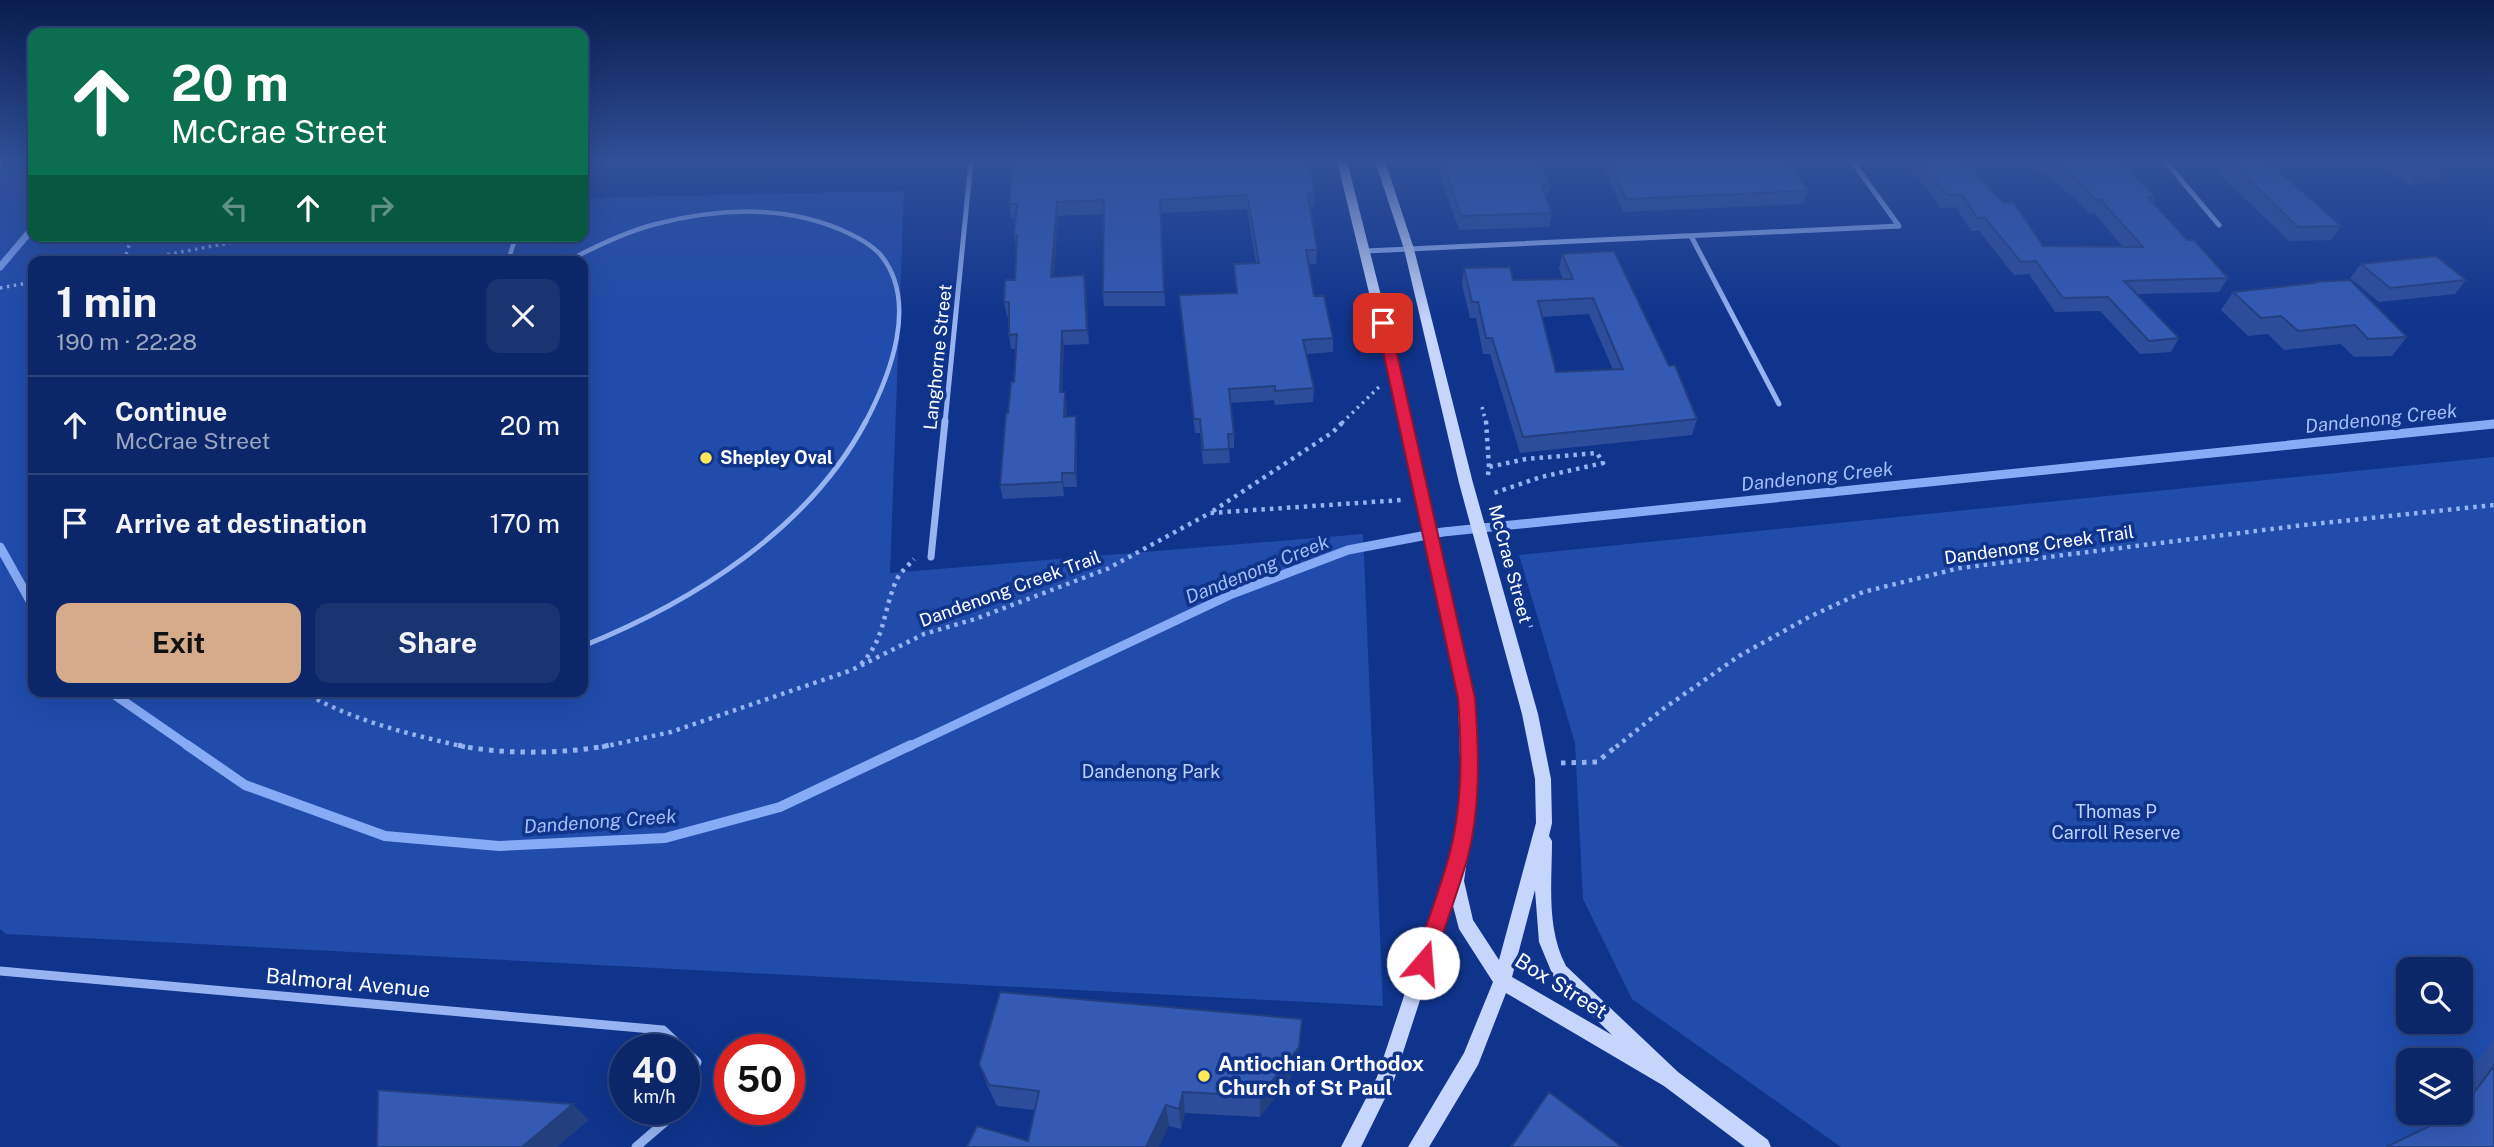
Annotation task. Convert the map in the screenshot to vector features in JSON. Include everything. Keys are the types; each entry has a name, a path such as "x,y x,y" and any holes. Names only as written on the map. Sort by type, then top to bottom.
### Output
{"main road":[{"path":"1351,1147 1385,1080 1458,858 1469,788 1466,698 1394,371 1356,215"},
{"name":"McCrae Street","path":"1398,215 1409,249 1466,483 1540,756 1544,824 1502,981 1471,1059 1418,1147"},
{"name":"Box Street","path":"1544,824 1546,939 1551,957 1560,972 1671,1079 1761,1147"},
{"name":"Box Street","path":"1458,858 1456,881 1465,923 1502,981 1671,1079"}],"street":[{"name":"Langhorne Street","path":"931,557 966,215"},
{"path":"1366,251 1899,226 1891,215"},
{"path":"2210,215 2219,225"},
{"path":"1691,236 1779,404"},
{"name":"Balmoral Avenue","path":"0,971 663,1030 667,1034"},
{"path":"636,1147 662,1125"}],"lane":[{"path":"580,256 654,225 717,215"},
{"path":"588,644 633,627 696,591 798,514 826,484 860,436 897,347 899,325 895,295 881,257 869,244 813,219 792,215"}],"path":[{"path":"160,256 234,242"},
{"path":"0,288 28,283"},
{"path":"1210,513 1247,492 1333,432 1394,371"},
{"path":"1482,407 1488,430 1489,481"},
{"path":"1486,495 1499,494 1558,472 1603,463 1597,453 1515,460 1489,467"},
{"name":"Dandenong Creek Trail","path":"312,697 391,730 475,749 582,751 671,732 852,670 925,634 975,619 1107,569 1210,513 1405,500"},
{"name":"Dandenong Creek Trail","path":"1563,764 1598,762 1663,709 1739,656 1809,617 1863,592 1960,568 2304,525 2494,505"},
{"path":"852,670 871,654 884,631 897,579 934,537"}],"green space":[{"name":"Dandenong Park","path":"0,215 28,215 28,242 588,242 588,215 903,215 890,573 1363,534 1383,1006 6,934 0,929"},
{"name":"Thomas P Carroll Reserve","path":"2494,457 2494,1147 1841,1147 1632,999 1583,899 1575,743 1519,555"}],"building":[{"path":"1016,215 1056,215 1051,277 1084,275 1087,330 1062,331 1060,392 1065,392 1064,417 1076,416 1075,473 1062,473 1062,482 1000,485 1006,413 1011,382 1014,382 1017,334 1009,335 1009,302 1004,302 1005,280 1015,280 1017,235 1014,235"},
{"path":"1104,215 1161,215 1164,292 1103,292"},
{"path":"1250,215 1311,215 1317,250 1306,250 1314,296 1324,296 1333,338 1303,340 1314,388 1275,391 1275,386 1229,389 1234,434 1228,434 1229,449 1203,450 1200,419 1194,419 1179,295 1237,293 1234,264 1259,263"},
{"path":"1460,215 1506,215 1461,216"},
{"path":"1975,215 2022,215 2043,246 2143,247 2114,215 2164,215 2187,240 2194,240 2228,278 2124,281 2179,338 2149,341 2108,297 2063,298 2036,261 2021,262 1985,218 1977,218"},
{"path":"2285,215 2328,215 2341,226 2298,227"},
{"path":"1614,251 1669,366 1675,365 1697,419 1523,437 1492,338 1486,338 1478,302 1472,302 1464,268 1510,267 1513,280 1573,279 1562,254","holes":["1593,298 1623,369 1556,372 1538,301"]},
{"path":"2436,256 2466,280 2390,288 2361,264"},
{"path":"2350,280 2407,337 2368,339 2355,325 2298,331 2281,316 2261,318 2233,292 2313,282"},
{"path":"1000,992 1302,1019 1299,1047 1260,1096 1183,1092 1179,1109 1166,1105 1146,1147 967,1147 977,1126 1028,1141 1039,1091 989,1085 979,1064"},
{"path":"2494,1066 2494,1147 2386,1147 2432,1125 2473,1125 2473,1094"},
{"path":"378,1090 573,1104 522,1147 377,1147"},
{"path":"1549,1092 1622,1147 1511,1147"}],"waterway":[{"name":"Dandenong Creek","path":"0,267 28,234"},
{"name":"Dandenong Creek","path":"908,747 1232,594 1348,550 1443,532 2494,424"},
{"name":"Dandenong Creek","path":"0,547 28,597"},
{"name":"Dandenong Creek","path":"118,697 190,747"},
{"name":"Dandenong Creek","path":"187,745 245,785 385,836 499,846 665,838 780,807 911,745"}],"place":[{"name":"Shepley Oval","path":"706,458"},
{"name":"Antiochian Orthodox Church of St Paul","path":"1204,1076"}],"route":[{"path":"1383,323 1444,594 1466,698 1469,728 1469,788 1458,858 1423,963"}]}
